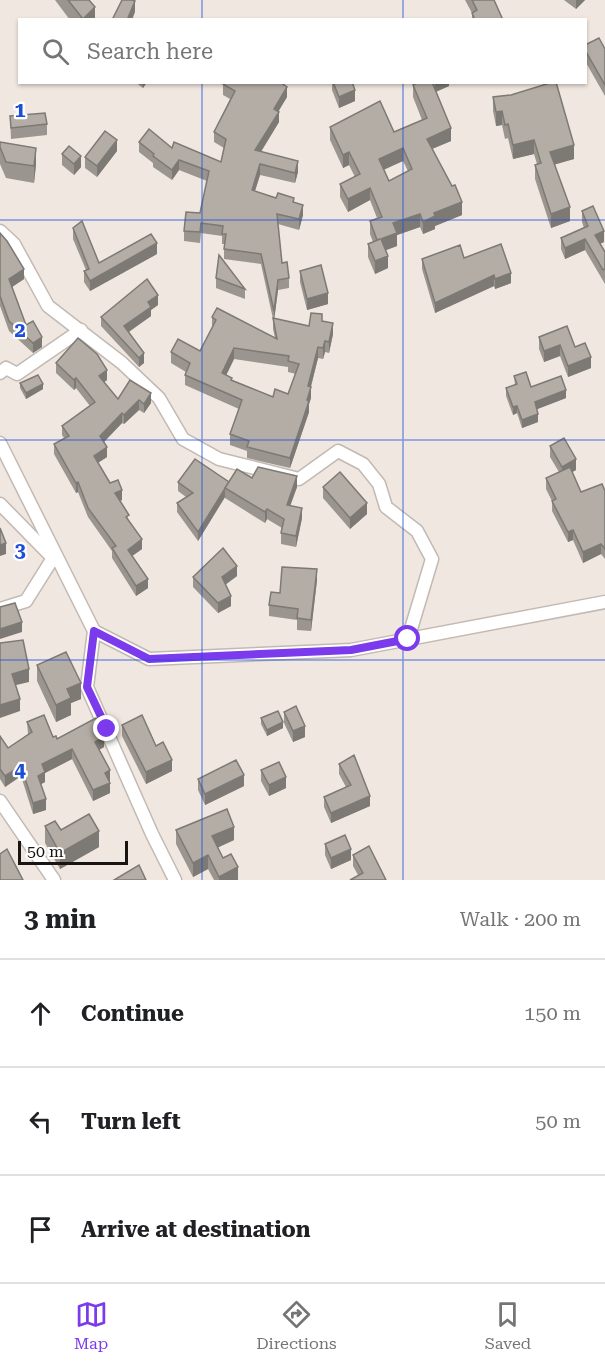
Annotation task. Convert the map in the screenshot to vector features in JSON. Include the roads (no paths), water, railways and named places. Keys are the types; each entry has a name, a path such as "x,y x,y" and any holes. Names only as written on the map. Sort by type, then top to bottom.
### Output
{"street":[{"path":"0,231 14,244 48,306 81,330 159,398 183,439 219,459 299,479 338,451 363,464 379,484 386,507 417,531 432,559 408,639"},
{"path":"0,373 6,368 17,374 81,330"},
{"path":"0,443 94,631 87,687 152,834 175,880"},
{"path":"0,504 53,558 26,601 0,609"},
{"path":"94,631 149,659 351,650 605,602"},
{"path":"0,801 54,880"}]}
